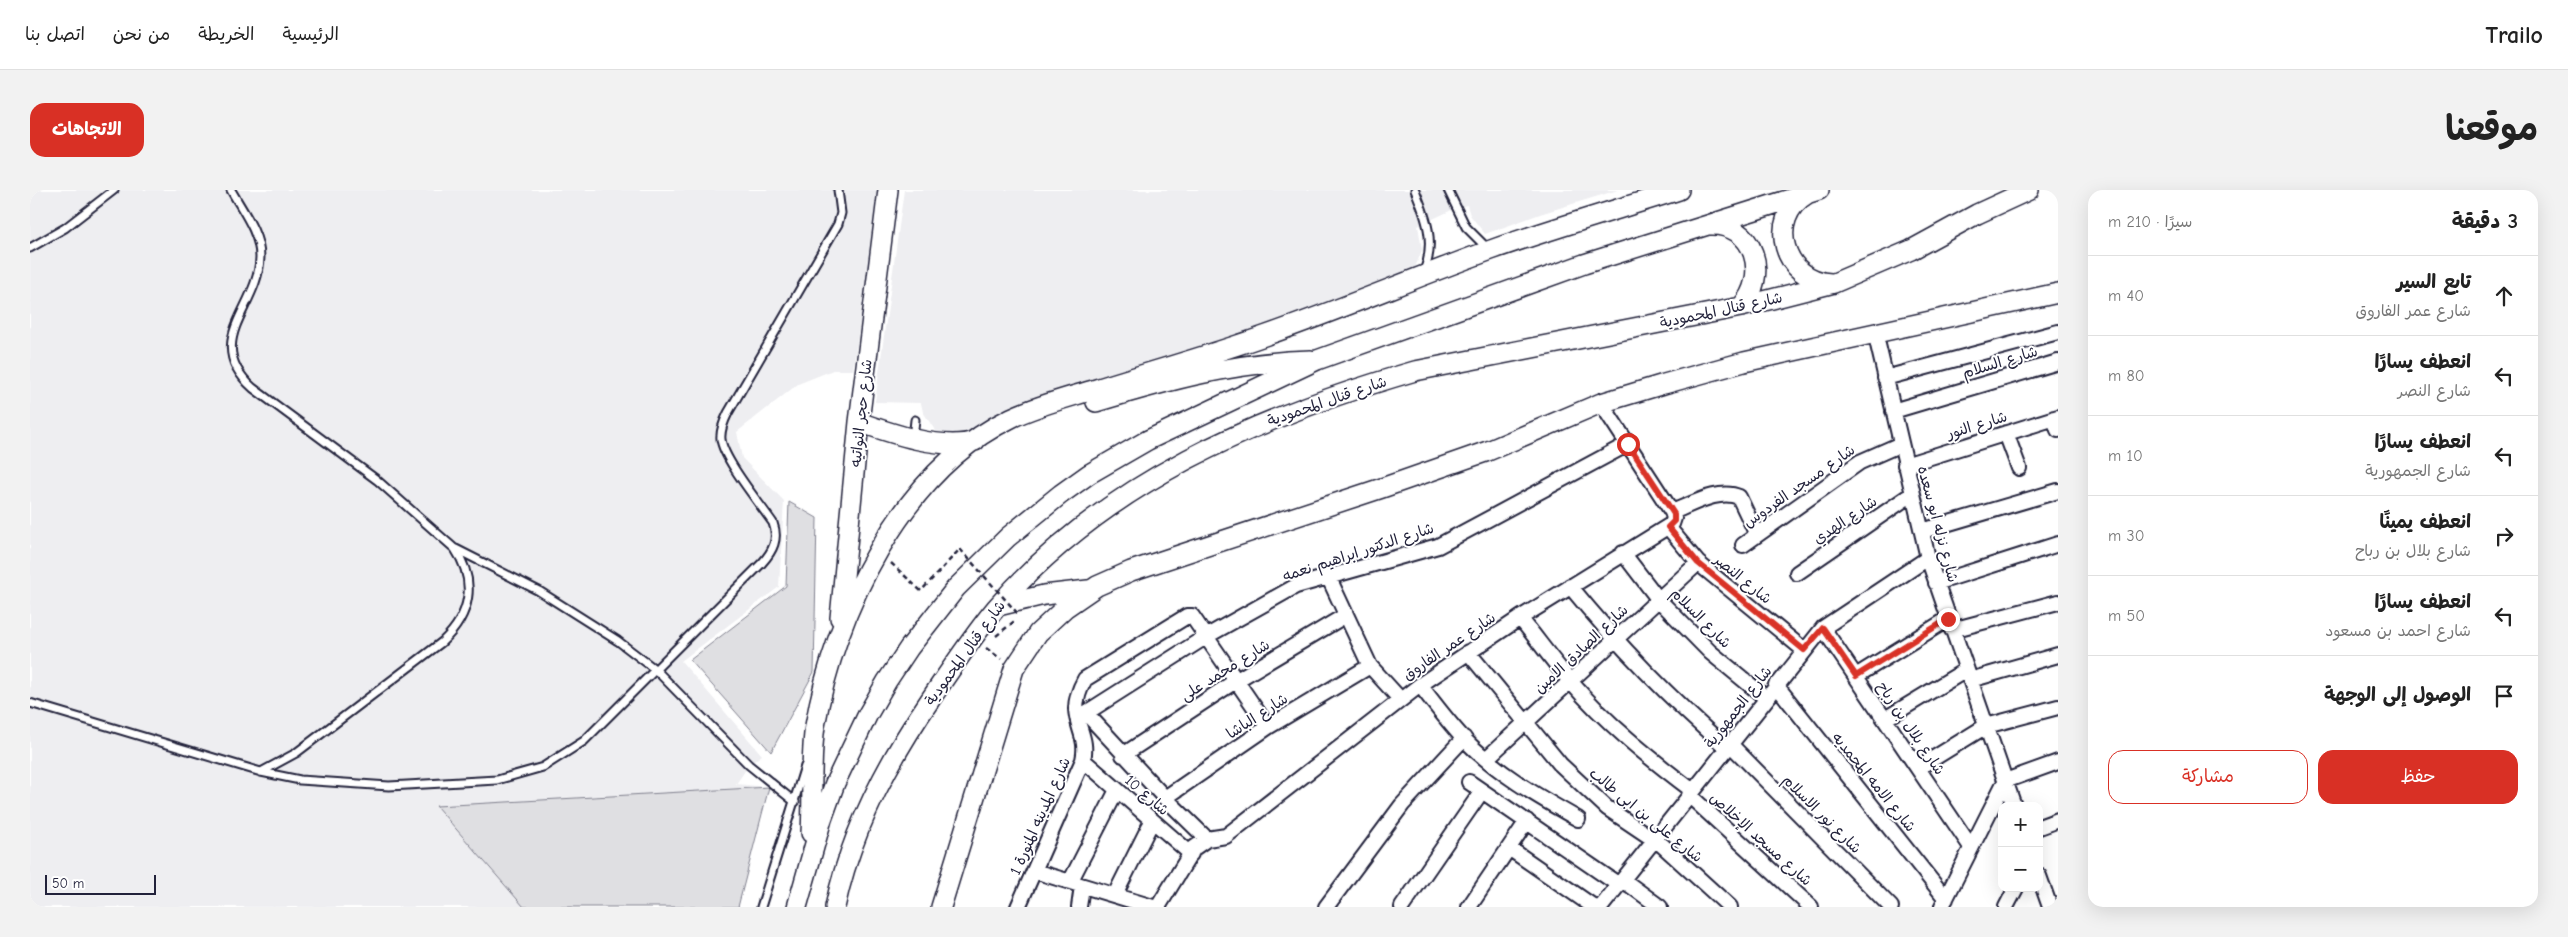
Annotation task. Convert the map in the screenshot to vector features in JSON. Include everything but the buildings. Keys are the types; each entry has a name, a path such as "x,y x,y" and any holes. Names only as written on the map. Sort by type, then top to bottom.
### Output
{"main road":[{"name":"شارع حجر النواتيه","path":"838,637 859,422 888,190"},
{"path":"811,855 815,727 838,637 860,586 879,551 917,493 969,442 1029,410 1265,336 1422,278 1490,250 1679,190"},
{"name":"شارع قنال المحمودية","path":"835,907 855,838 882,777 922,712 998,606 1051,553 1121,498 1199,452 1283,415 1344,393 1415,371 1741,307 1834,283 1911,250 1977,214 2029,190"},
{"path":"1815,191 1796,203 1790,211 1784,229 1785,247 1788,256 1799,271 1816,280 1834,283"},
{"path":"797,907 811,855 843,766 887,680 932,617 983,560 1034,514 1089,474 1118,456 1317,360 1485,299 1702,225 1815,191"},
{"path":"1702,225 1730,229 1745,240 1750,247 1757,265 1757,274 1752,292 1741,307"},
{"path":"940,907 1014,669 1038,633 1065,608 1092,590 1131,571 1488,451 1602,403 1744,362 2058,293"},
{"path":"859,422 914,429 950,443 969,442 1136,390 1220,368 1275,361 1317,360"},
{"path":"998,606 1044,595 1092,590"}],"street":[{"name":"شارع نزله ابو سعده","path":"1875,332 1928,558 2013,802"},
{"path":"1885,378 2058,332"},
{"name":"شارع السلام","path":"1893,411 2058,362"},
{"path":"1602,403 1672,512 1674,521 1668,527"},
{"name":"شارع النور","path":"1905,465 2006,433 2057,422"},
{"path":"2006,433 2019,468"},
{"name":"شارع الدكتور ابراهيم نعمه","path":"1082,716 1207,636 1296,586 1438,546 1628,444"},
{"name":"شارع مسجد الفردوس","path":"1743,545 1860,462 1901,444"},
{"path":"1922,531 2058,491"},
{"path":"1672,512 1721,494 1733,494 1739,497 1757,534"},
{"name":"شارع الهدي","path":"1796,573 1912,494"},
{"name":"شارع عمر الفاروق","path":"1158,907 1194,848 1207,839 1220,839 1226,836 1400,699 1468,652 1622,553 1668,527"},
{"name":"شارع النصر","path":"1668,527 1698,563 1804,650"},
{"path":"1936,582 2058,544"},
{"name":"شارع السلام","path":"1622,553 1659,600 1710,652 1766,698"},
{"name":"شارع الجمهورية","path":"1602,906 1823,628 1928,558"},
{"name":"شارع الصادق الامين","path":"1486,759 1698,563"},
{"path":"1328,576 1370,666 1400,699"},
{"name":"شارع نور الاسلام","path":"1570,586 1614,640 1650,678 1728,746 1891,907"},
{"path":"1856,676 1950,625 2058,602"},
{"name":"شارع محمد على","path":"1123,755 1237,680 1346,615"},
{"name":"شارع المدينه المنورة 1","path":"1018,907 1083,760 1084,737 1082,716 1076,708 1078,693 1085,679 1186,616 1194,617 1207,636"},
{"name":"شارع مسجد الإخلاص","path":"1520,618 1570,681 1622,733 1691,793 1812,907"},
{"name":"شارع بلال بن رباح","path":"1823,628 1971,847"},
{"path":"1207,636 1268,727"},
{"name":"شارع على بن ابى طالب","path":"1468,652 1560,764 1607,808 1654,840 1730,907"},
{"path":"1885,719 1968,675 2058,655"},
{"name":"شارع الباشا","path":"1165,798 1268,727 1370,666"},
{"path":"1420,685 1464,738 1486,759 1530,792 1578,819"},
{"name":"شارع الامه المحمديه","path":"1776,686 1944,903"},
{"path":"1918,768 1986,726 2058,706"},
{"path":"1082,716 1207,839"},
{"path":"1326,907 1402,805 1464,738"},
{"name":"شارع 10","path":"1083,760 1190,854"},
{"path":"1944,903 2005,781 2058,762"},
{"path":"1469,782 1660,907"},
{"path":"1079,907 1076,884 1117,790"},
{"path":"1402,907 1482,791"},
{"path":"2043,826 2058,820"},
{"path":"1115,895 1152,821"},
{"path":"1471,906 1527,821"},
{"path":"1508,848 1602,906"},
{"path":"1034,871 1145,906"},
{"path":"2043,887 2050,907"},
{"path":"2006,907 2014,892"}],"lane":[{"path":"30,248 65,228 114,190"},
{"path":"231,190 256,236 260,256 257,276 231,342 232,358 238,372 253,388 377,480 455,549 547,596 618,642 656,670 749,765 795,802"},
{"path":"30,703 261,772 300,780 389,786 473,783 520,775 543,767 584,741 762,564 773,548 776,535 773,523 727,456 721,438 721,429 728,413 838,224 841,201 838,190"},
{"path":"1415,190 1429,232 1429,255 1422,278"},
{"path":"1448,190 1466,227 1490,250"},
{"path":"261,772 296,752 453,632 467,605 469,590 463,561 455,549"},
{"path":"761,907 795,802 815,727"}],"path":[{"path":"879,551 921,591 960,549 1020,616 984,646 1014,669"}],"shaded area":[{"path":"30,190 881,190 853,370 833,370 798,384 737,432 742,458 784,501 779,587 681,661 762,755 749,765 736,784 769,787 738,907 30,907"},
{"path":"904,190 1618,190 1540,214 1485,234 1470,215 1467,205 1456,208 1418,226 1422,250 1416,265 1410,273 1191,352 970,436 938,435 923,412 921,403 875,402"},
{"path":"789,502 817,518 814,672 771,752 690,660 786,586"},
{"path":"769,787 738,907 524,907 436,806"}],"route":[{"path":"1628,444 1674,514 1674,521 1668,527 1698,563 1804,650 1823,628 1856,676 1948,619"}]}
